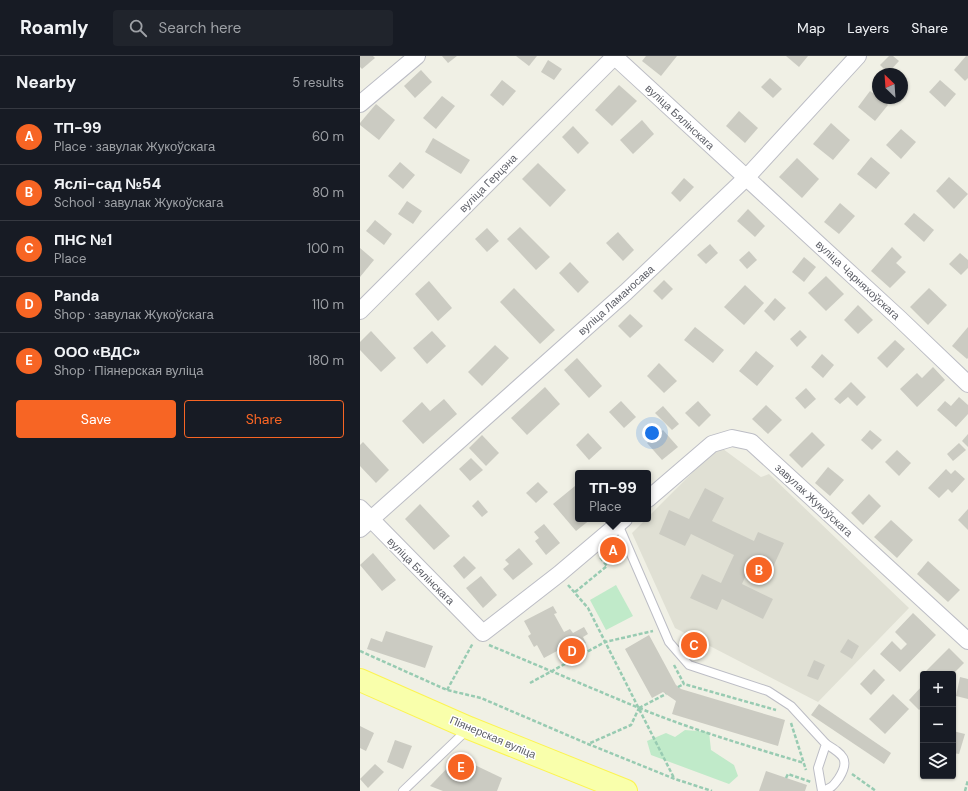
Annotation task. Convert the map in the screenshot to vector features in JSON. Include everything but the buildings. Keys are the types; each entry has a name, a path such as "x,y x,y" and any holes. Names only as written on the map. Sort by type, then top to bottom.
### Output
{"main road":[{"path":"360,671 380,688"},
{"name":"Піянерская вуліца","path":"360,680 470,728 626,791"}],"street":[{"path":"360,104 416,56"},
{"name":"вуліца Бялінскага","path":"615,56 747,177"},
{"name":"вуліца Герцэна","path":"360,311 615,56"},
{"name":"вуліца Ламаносава","path":"364,519 626,292 747,177 858,56"},
{"name":"вуліца Чарняхоўскага","path":"747,177 968,384"},
{"name":"завулак Жукоўскага","path":"651,496 712,444 732,438 751,442 968,641"},
{"name":"вуліца Бялінскага","path":"364,519 480,639"},
{"path":"480,639 621,522"}],"lane":[{"path":"621,522 669,642 689,665 768,691 791,706 826,744 840,753 844,760 844,768 832,788 822,789 818,768 826,744"},
{"path":"404,791 470,728"}],"path":[{"path":"575,592 607,566 596,552"},
{"path":"559,574 588,608 674,778"},
{"path":"530,683 605,642 655,631"},
{"path":"447,690 480,639 551,671 677,724 804,763"},
{"path":"360,651 447,690 481,698 588,744 674,778 712,791"},
{"path":"673,664 684,684"},
{"path":"678,687 684,684 781,712"},
{"path":"588,744 631,725 639,708 666,694"},
{"path":"791,721 811,782 809,787"},
{"path":"844,768 876,791"},
{"path":"786,778 788,774 811,782 822,789"},
{"path":"965,791 968,780"}],"shaded area":[{"path":"719,446 761,477 769,474 909,608 818,702 675,628 632,533 643,522 651,522 651,514"}],"green space":[{"path":"616,585 633,616 606,630 590,600"},
{"path":"685,730 709,732 711,750 734,765 738,776 729,784 651,755 647,741 666,733 675,737"}],"place":[{"name":"ТП-99","path":"613,550"},
{"name":"Яслі-сад №54","path":"759,570"},
{"name":"ПНС №1","path":"694,645"},
{"name":"Panda","path":"572,651"},
{"name":"ООО «ВДС»","path":"461,767"}]}
